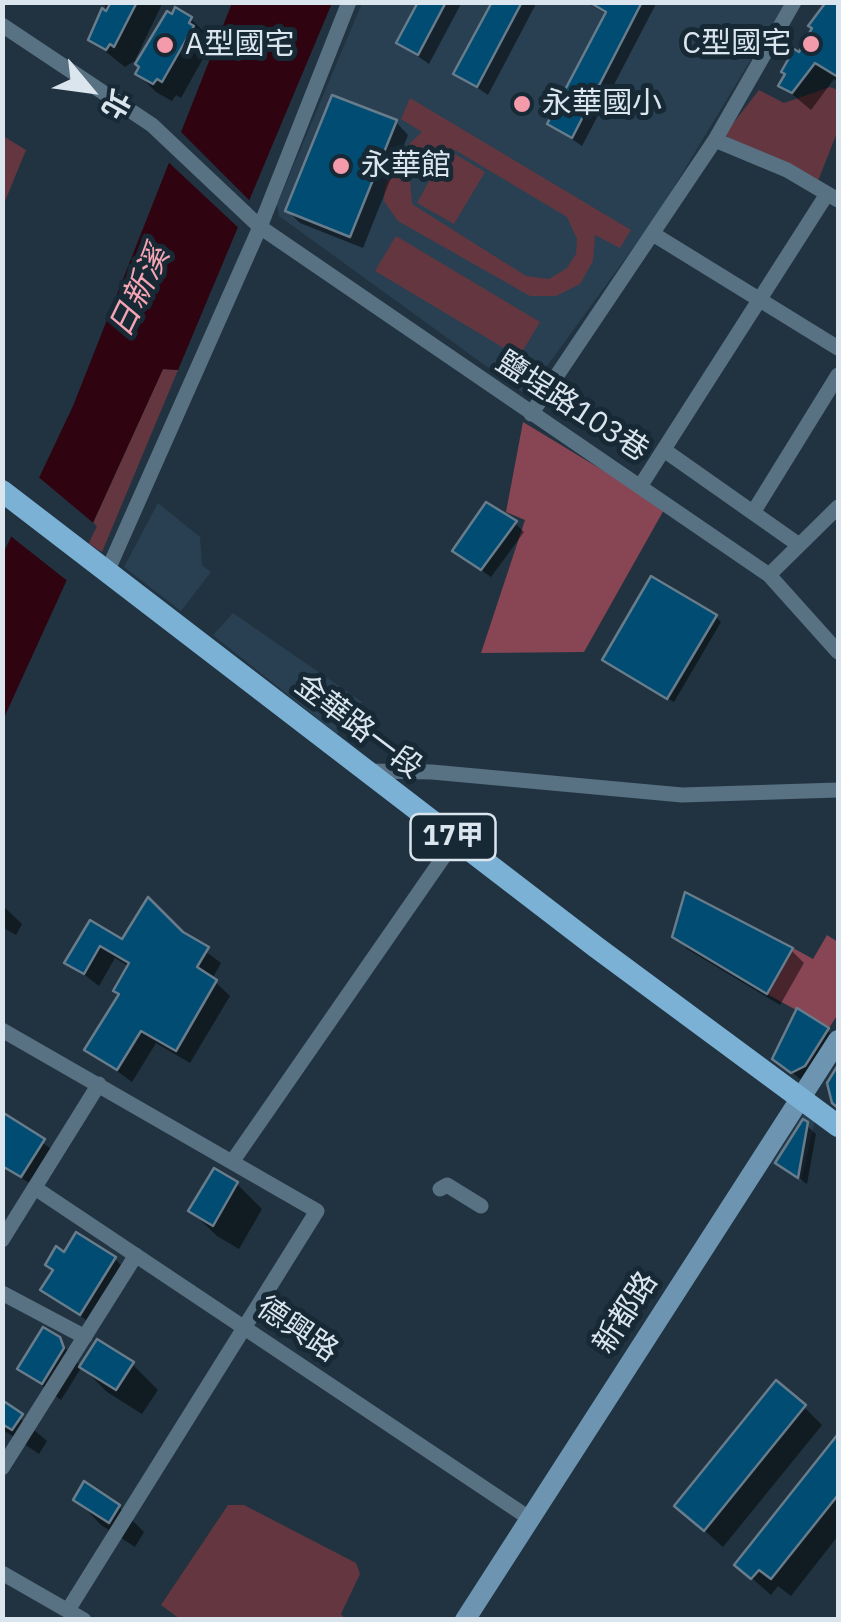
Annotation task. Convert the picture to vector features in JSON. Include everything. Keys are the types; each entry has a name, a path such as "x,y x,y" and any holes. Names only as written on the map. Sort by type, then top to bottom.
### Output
{"main road":[{"name":"金華路一段","path":"2,491 456,840 838,1126"}],"street":[{"path":"107,572 349,2"},
{"path":"531,414 715,140 794,2"},
{"name":"鹽埕路103巷","path":"2,25 152,125 256,223 769,575 838,652"},
{"path":"641,485 758,298 833,197 715,140"},
{"path":"653,234 838,348"},
{"path":"754,511 838,375"},
{"name":"鹽埕路103巷","path":"664,450 799,546"},
{"path":"769,575 838,507"},
{"path":"368,771 432,772 682,795 838,790"},
{"path":"232,1162 456,840"},
{"path":"2,1030 317,1211 68,1610"},
{"name":"新都路","path":"465,1620 838,1040"},
{"path":"2,1240 99,1084"},
{"path":"440,1189 447,1185 481,1206"},
{"name":"德興路","path":"35,1188 529,1518"},
{"path":"2,1468 136,1255"},
{"path":"2,1293 85,1337"},
{"path":"2,1574 84,1620"}],"shaded area":[{"name":"永華國小","path":"362,3 785,3 657,215 526,395 279,216 277,205"},
{"path":"830,87 838,90 838,130 818,181 724,135 759,90 784,103"},
{"path":"410,98 631,230 620,248 595,235 593,261 580,284 556,296 530,296 398,221 384,201 385,188 393,159 422,132 401,119","holes":["447,149 417,203 454,224 485,172 448,150 455,150 567,217 577,239 576,254 567,268 549,279 526,276 412,204 410,180 414,166 423,156"]},
{"path":"3,136 26,150 3,206"},
{"path":"396,236 540,322 519,357 375,271"},
{"path":"163,369 178,370 102,552 85,541"},
{"path":"523,422 665,508 584,652 481,653 525,520 506,512"},
{"path":"158,503 200,537 202,565 211,572 181,611 124,567"},
{"path":"233,613 362,702 337,734 213,635"},
{"path":"827,935 838,942 838,1014 829,1028 767,994 793,948 813,959"},
{"path":"804,1113 815,1120 801,1182 772,1163"},
{"path":"228,1505 244,1505 356,1563 360,1574 341,1614 345,1619 180,1619 161,1605"}],"water":[{"name":"日新溪","path":"232,3 332,3 178,370 163,369 3,720 3,554 73,406"}],"pier":[{"path":"177,128 254,205 243,232 165,159"},
{"path":"36,475 97,526 70,583 8,534"}],"building":[{"name":"A型國宅","path":"111,2 137,2 114,47 110,44 106,50 88,40 102,8 106,11"},
{"path":"418,2 446,2 418,55 396,43"},
{"path":"492,2 522,2 477,87 453,74"},
{"path":"589,2 642,2 572,138 547,124 606,12"},
{"name":"C型國宅","path":"826,2 838,2 838,77 815,63 792,93 778,86 785,74 781,72 794,49 799,52 812,28 808,26"},
{"name":"A型國宅","path":"175,7 192,17 189,23 194,26 162,82 157,79 153,84 135,74 139,67 135,64 167,11 172,14"},
{"name":"永華館","path":"332,95 397,120 350,237 285,211"},
{"path":"486,502 517,521 481,570 452,551"},
{"path":"651,576 717,615 667,699 602,660"},
{"path":"685,892 793,948 767,994 672,937"},
{"path":"148,897 183,932 209,947 197,967 217,980 176,1051 141,1031 117,1070 84,1050 119,994 113,991 129,963 100,946 84,974 64,963 90,920 122,939"},
{"path":"797,1008 829,1028 805,1066 791,1073 772,1059"},
{"path":"838,1065 838,1108 832,1103 827,1083"},
{"path":"2,1112 45,1139 21,1177 2,1166"},
{"path":"803,1119 808,1122 798,1178 775,1163"},
{"path":"214,1168 238,1182 213,1226 188,1211"},
{"path":"76,1232 116,1257 80,1315 40,1290 53,1270 45,1265 56,1246 64,1252"},
{"path":"43,1327 60,1337 64,1348 42,1384 17,1369"},
{"path":"97,1339 134,1362 116,1390 79,1367"},
{"path":"776,1380 806,1405 704,1531 674,1506"},
{"path":"2,1400 23,1414 12,1430 2,1424"},
{"path":"838,1434 838,1495 771,1579 759,1570 751,1579 734,1565"},
{"path":"84,1481 120,1505 109,1523 73,1500"}],"place":[{"name":"C型國宅","path":"811,44"},
{"name":"A型國宅","path":"165,45"},
{"name":"永華國小","path":"522,104"},
{"name":"永華館","path":"341,166"}]}
